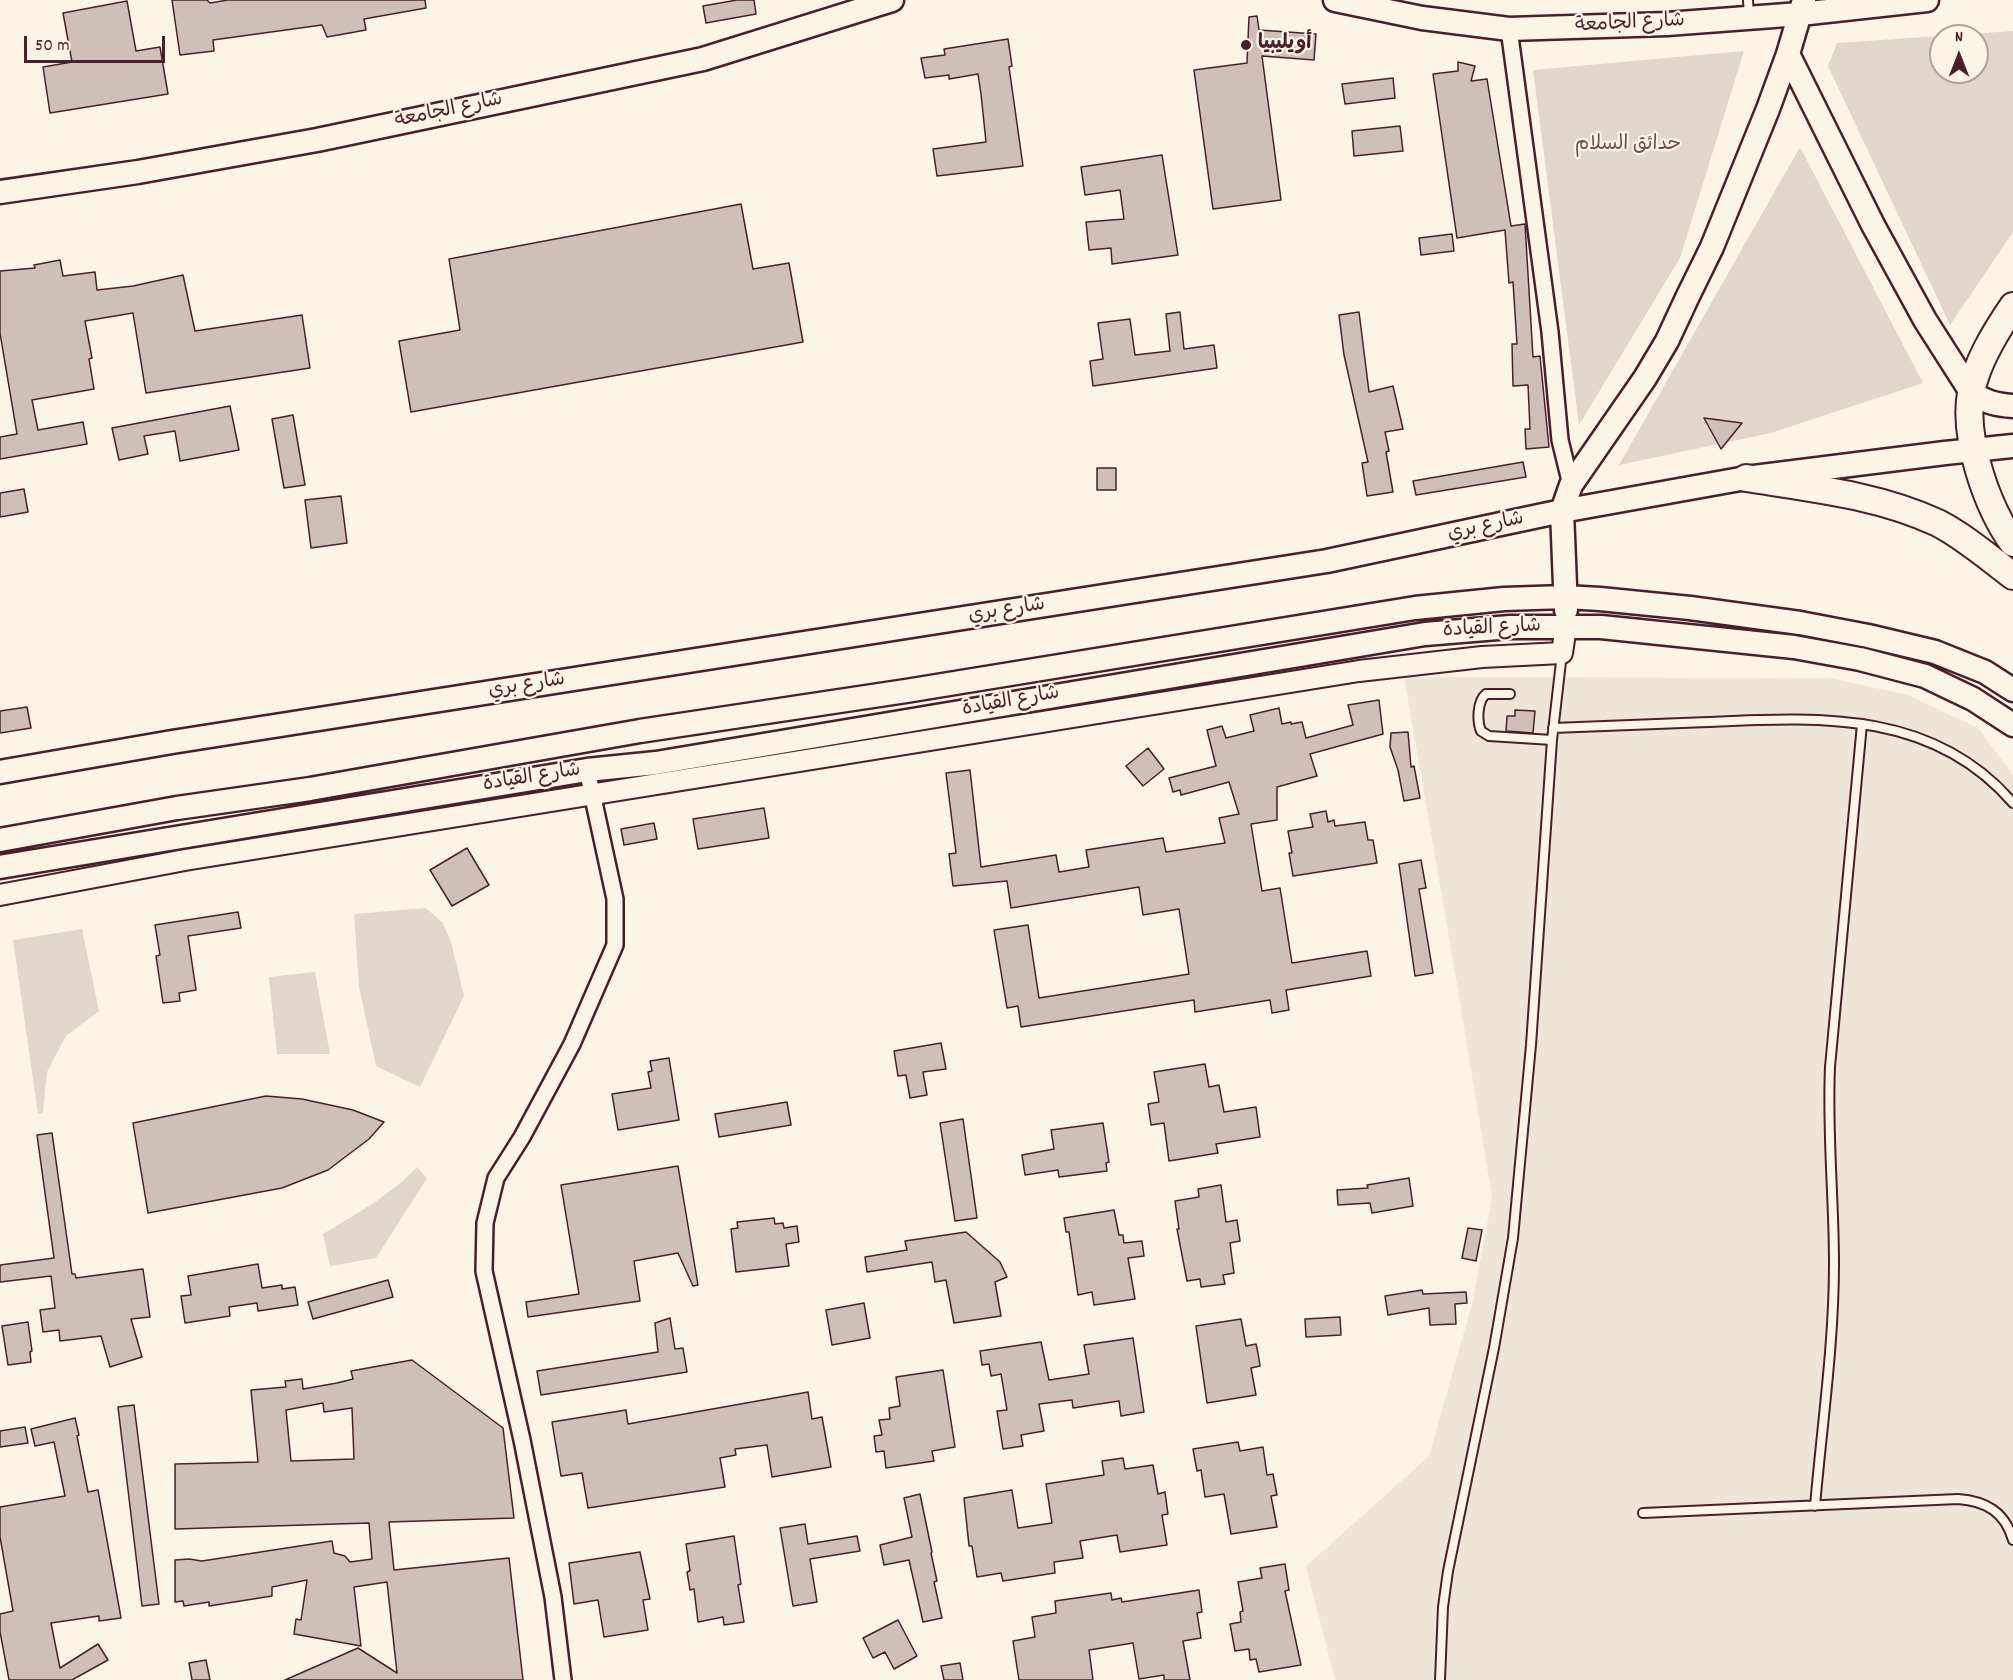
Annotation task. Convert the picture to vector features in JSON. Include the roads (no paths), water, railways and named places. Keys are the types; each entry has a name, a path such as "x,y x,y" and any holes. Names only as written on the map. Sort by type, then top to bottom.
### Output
{"main road":[{"name":"شارع الجامعة","path":"0,192 138,172 317,140 703,59 892,0"},
{"name":"شارع الجامعة","path":"1335,0 1422,18 1509,29 1656,24 1748,9 1927,0"},
{"path":"1566,626 1562,512 1571,485 1645,378 1667,341 1712,247 1788,54 1802,7"},
{"path":"1788,54 1878,235 1924,320 1971,392 1990,403 2013,406"},
{"path":"2013,306 1996,331 1988,348 1971,392 1970,410 1974,449 1983,480 1994,509 2013,543"},
{"name":"شارع بري","path":"0,772 172,742 1327,561 1562,512 1746,478 2013,446"},
{"path":"1746,478 1848,495 1917,515 1938,523 1962,537 2013,576"},
{"name":"شارع القيادة","path":"0,840 177,808 310,789 640,731 906,691 1415,608 1494,600 1565,597 1690,608 1800,623 1935,652 1985,672 2013,690"},
{"name":"شارع القيادة","path":"0,867 587,770 656,763 1425,634 1510,627 1601,627 1782,646 1860,660 1925,676 1973,699 2013,725"}],"street":[{"path":"1509,29 1550,332 1560,440 1571,485"},
{"path":"1562,653 1566,626"},
{"name":"شارع القيادة","path":"0,895 185,861 1359,671 1482,657 1562,653"},
{"path":"564,1680 553,1597 522,1440 484,1271 485,1223 496,1178 522,1137 572,1044 615,945 615,899 587,770"},
{"path":"177,808 185,861"}],"lane":[{"path":"1440,1680 1443,1606 1448,1571 1494,1348 1513,1238 1531,1045 1551,740 1562,653"},
{"path":"1510,694 1486,694 1481,698 1479,723 1481,731 1489,735 1551,740"},
{"path":"1553,728 1773,719 1862,724 1907,733 1949,750 1986,774 2013,803"},
{"path":"1815,1506 1833,1302 1833,1225 1828,1107 1830,1067 1862,724"},
{"path":"1643,1513 1974,1500 1989,1506 2001,1516 2013,1540"}],"place":[{"name":"أويليبيا","path":"1246,45"}],"park label":[{"name":"حدائق السلام","path":"1628,146"}]}
